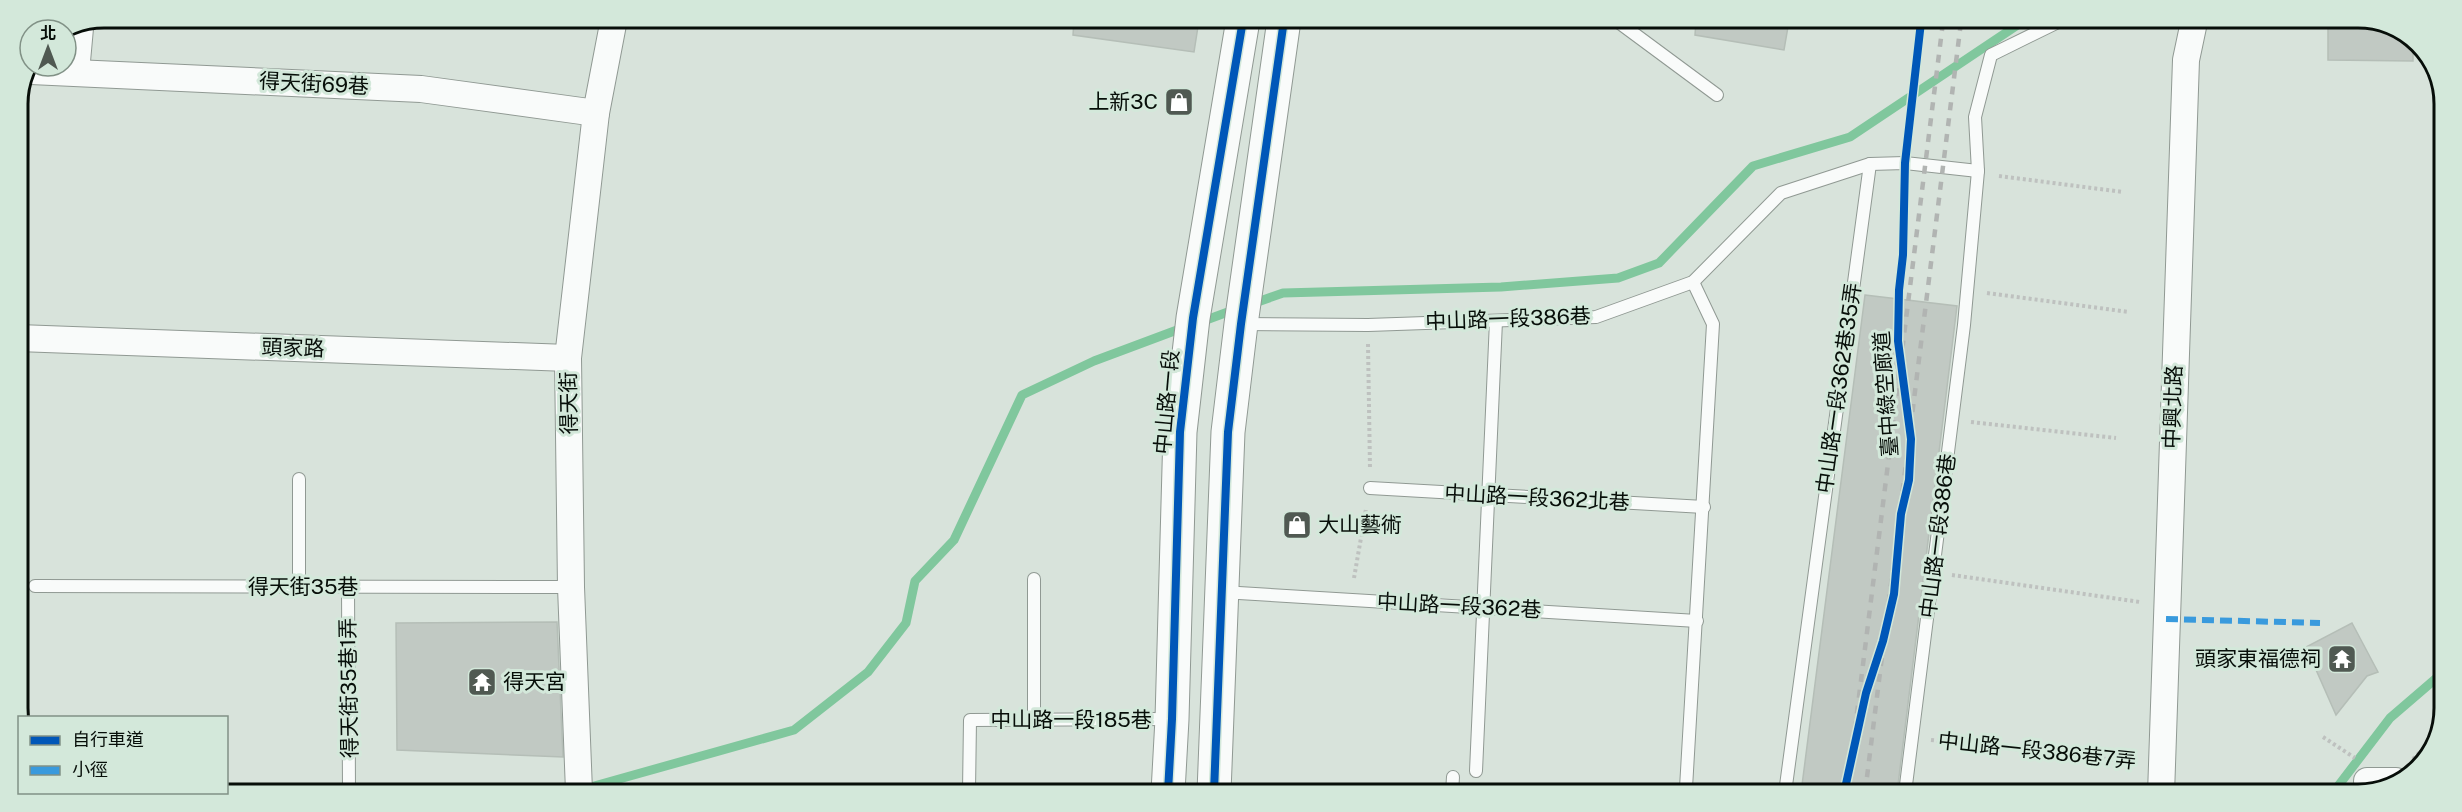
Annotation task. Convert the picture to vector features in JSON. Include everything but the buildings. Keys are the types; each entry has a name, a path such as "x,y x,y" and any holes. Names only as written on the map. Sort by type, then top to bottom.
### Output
{"main road":[{"name":"中山路一段","path":"1168,784 1180,432 1193,318 1241,29"},
{"path":"1214,784 1228,432 1283,29"}],"street":[{"name":"得天街","path":"579,784 571,587 568,358 596,113 612,29"},
{"name":"中興北路","path":"2161,784 2186,60 2193,29"},
{"path":"78,50 80,33"},
{"name":"得天街69巷","path":"78,72 421,89 596,113"},
{"name":"頭家路","path":"28,338 568,358"}],"lane":[{"path":"1628,29 1717,95"},
{"name":"中山路一段386巷","path":"1906,784 1964,325 1978,171 1975,117 1991,55 2044,29"},
{"name":"中山路一段386巷","path":"1241,324 1368,325 1596,317 1693,282 1781,193 1870,164 1905,163 1978,171"},
{"name":"中山路一段362巷35弄","path":"1786,784 1870,164"},
{"path":"1686,784 1713,324 1693,282"},
{"path":"1476,771 1496,321"},
{"path":"299,479 299,587"},
{"name":"中山路一段362北巷","path":"1370,488 1704,507"},
{"path":"1034,579 1034,720"},
{"name":"得天街35巷","path":"34,586 571,587"},
{"name":"得天街35巷1弄","path":"348,586 349,784"},
{"name":"中山路一段362巷","path":"1221,592 1697,621"},
{"name":"中山路一段185巷","path":"969,784 970,720 1172,719"},
{"path":"1453,777 1453,784"}],"path":[{"path":"1978,171 1995,176 2123,192"},
{"path":"1966,290 2129,312"},
{"path":"1350,600 1370,488 1368,325"},
{"path":"1952,420 2116,438"},
{"path":"1933,573 2166,606"},
{"path":"2323,737 2379,776 2425,743"}],"waterway":[{"path":"1249,305 1283,293 1501,287 1618,278 1659,263 1753,166 1850,137 2012,29"},
{"path":"1198,323 1236,309"},
{"path":"601,784 794,730 868,672 906,623 915,581 954,540 1022,395 1094,361 1185,327"},
{"path":"2340,784 2390,718 2434,680"}],"railway":[{"path":"1848,784 1942,29"},
{"path":"1866,784 1960,29"}],"marked path":[{"path":"2166,619 2320,623"}],"cycle path":[{"path":"1168,784 1180,432 1193,318 1241,29"},
{"path":"1214,784 1228,432 1283,29"},
{"name":"臺中綠空廊道","path":"1846,784 1866,693 1883,641 1894,594 1901,514 1909,480 1911,439 1898,341 1899,290 1903,255 1905,163 1920,29"}],"place":[{"name":"上新3C","path":"1179,102"},
{"name":"大山藝術","path":"1297,525"},
{"name":"頭家東福德祠","path":"2342,659"},
{"name":"得天宮","path":"482,682"}]}
